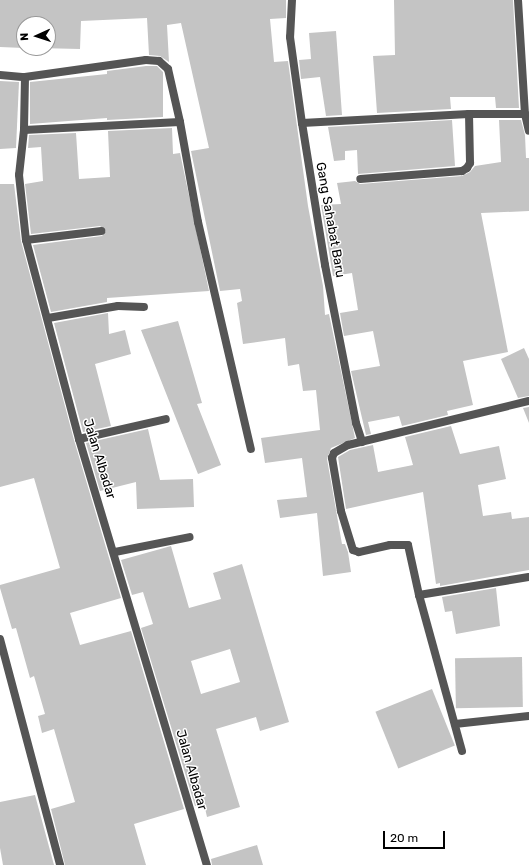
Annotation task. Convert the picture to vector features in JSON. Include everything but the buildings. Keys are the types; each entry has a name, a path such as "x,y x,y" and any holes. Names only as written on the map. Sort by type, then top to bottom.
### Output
{"street":[{"name":"Gang Sahabat Baru","path":"292,0 290,37 302,123 325,265 356,423 362,442"},
{"path":"518,0 525,114 529,131"},
{"path":"0,75 25,77 146,60 159,61 168,69 180,122 198,222 250,449"},
{"name":"Jalan Albadar","path":"25,77 24,130 19,175 26,240 79,439 115,552 207,865"},
{"path":"302,123 469,114 525,114"},
{"path":"360,179 462,171 467,168 470,163 469,114"},
{"path":"24,130 180,122"},
{"path":"26,240 101,231"},
{"path":"48,318 118,306 144,307"},
{"path":"462,751 419,595 408,545 390,545 359,552 353,550 348,542 332,458 341,448 529,401"},
{"path":"79,439 166,419"},
{"path":"115,552 190,537"},
{"path":"419,595 529,577"},
{"path":"0,639 60,865"},
{"path":"455,724 529,716"}]}
